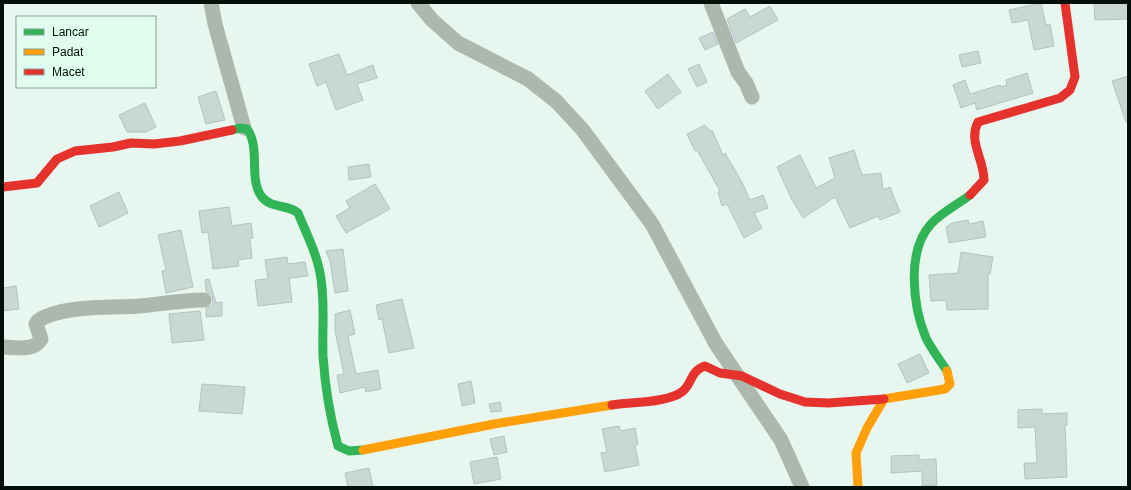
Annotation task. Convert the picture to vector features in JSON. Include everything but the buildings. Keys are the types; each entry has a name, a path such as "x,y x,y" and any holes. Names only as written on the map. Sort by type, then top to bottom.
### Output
{"street":[{"path":"211,3 217,31 244,128"},
{"path":"418,3 432,20 458,43 528,78 556,101 582,129 652,224 716,344 781,440 802,487"},
{"path":"710,3 738,72 746,82 752,97"},
{"path":"3,187 37,183 57,159 75,151 113,147 131,143 180,141 244,128 249,130 257,169 256,185 260,196 267,202 298,213 318,263 323,293 323,356 331,422 336,442 338,446 344,450 357,452 370,450 494,424 622,403 669,398 683,391 695,372 701,367 710,367 720,373 737,375 780,394 805,402 828,403 884,399 938,390 945,388 950,384 948,374 932,351 920,321 913,277 921,241 925,231 932,223 970,196 984,180 984,168 973,138 978,122 1060,98 1071,90 1075,77 1065,3"},
{"path":"3,347 31,347 38,344 41,339 36,324 38,321 56,313 95,307 138,306 204,300"},
{"path":"858,487 856,453 867,428 884,399"}],"traffic: fast":[{"path":"232,130 240,128 247,129 251,136 253,145 258,190 266,201 275,205 290,208 298,213 315,254 320,270 323,298 324,367 328,401 335,435 338,446 349,451 363,450"},
{"path":"947,371 933,351 921,325 915,295 915,264 923,235 931,224 945,212 970,195"}],"traffic: slow":[{"path":"858,487 856,453 867,428 884,399 945,389 950,384 947,371"},
{"path":"363,450 494,424 612,405"}],"traffic: jam":[{"path":"970,195 984,180 975,137 975,129 978,122 1060,98 1070,90 1075,77 1065,3"},
{"path":"3,187 37,183 57,159 75,151 113,147 131,143 154,144 180,141 232,130"},
{"path":"612,405 659,400 677,395 686,388 694,374 700,368 705,366 720,373 742,376 780,394 805,402 828,403 884,399"}]}
